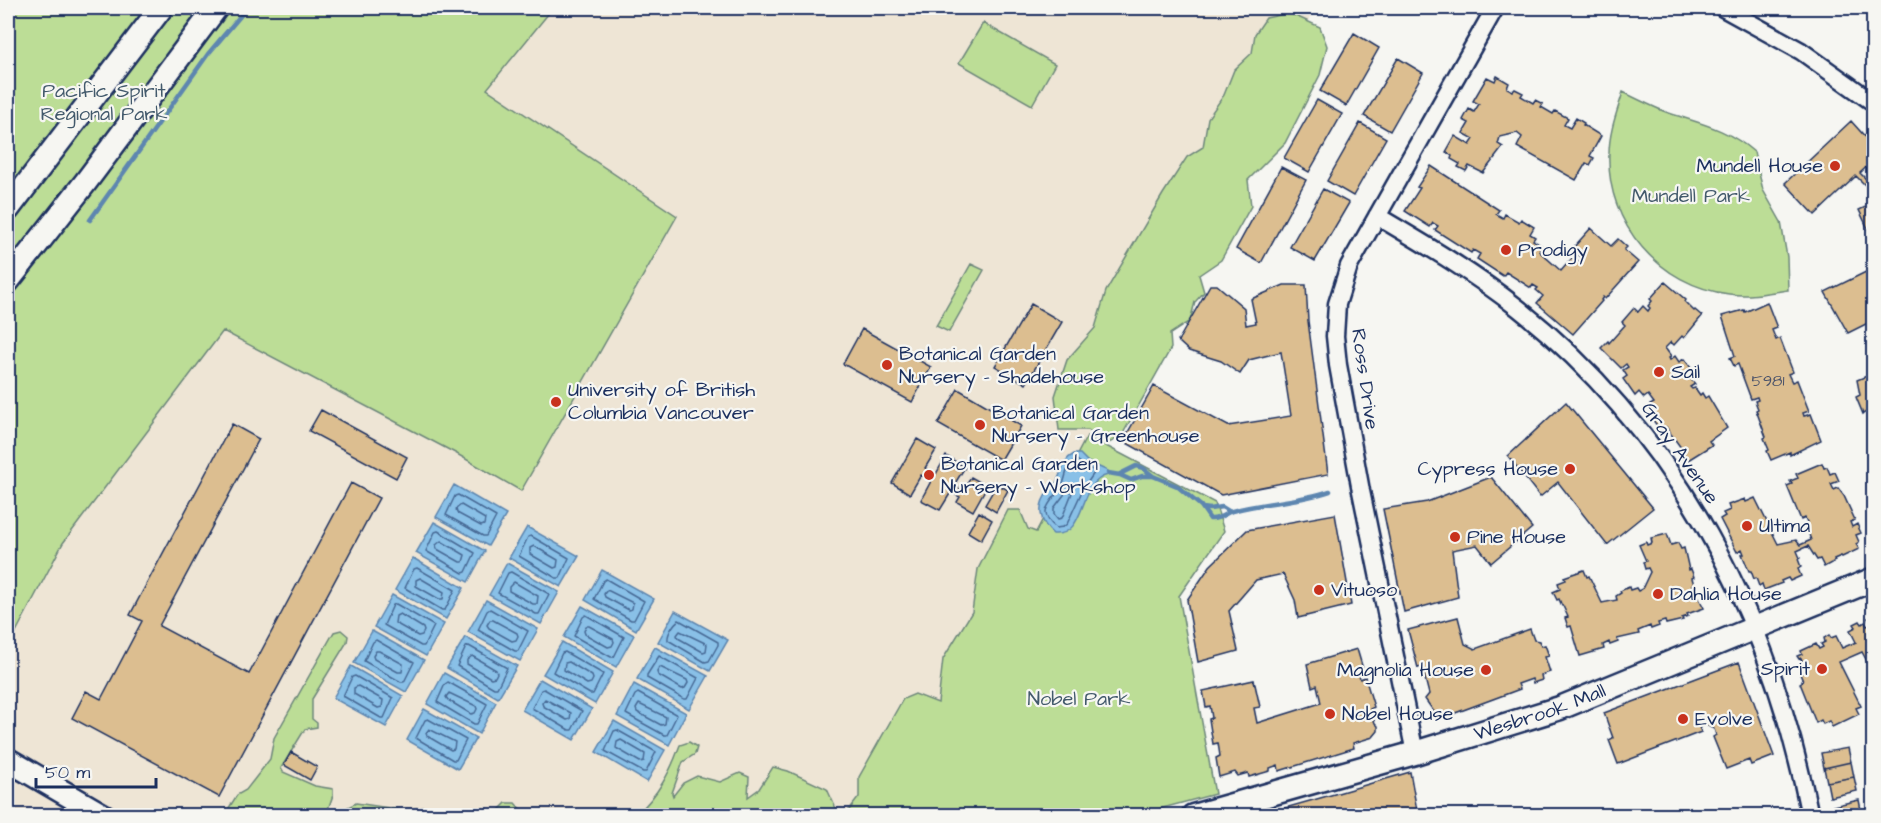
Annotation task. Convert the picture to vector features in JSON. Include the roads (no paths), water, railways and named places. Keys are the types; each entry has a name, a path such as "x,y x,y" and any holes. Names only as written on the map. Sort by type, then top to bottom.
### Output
{"street":[{"path":"8,209 160,8"},
{"path":"8,280 85,183 216,8"},
{"name":"Ross Drive","path":"1415,753 1361,491 1338,364 1335,336 1337,304 1349,266 1495,8"},
{"path":"1723,8 1801,51 1874,103"},
{"name":"Gray Avenue","path":"1377,216 1474,275 1559,343 1612,396 1674,474 1728,567 1755,628 1794,745 1810,816"},
{"name":"Wesbrook Mall","path":"1200,815 1415,753 1560,708 1874,579"},
{"path":"8,760 104,816"}],"water":[{"path":"1074,454 1080,454 1088,462 1108,471 1108,475 1098,480 1091,488 1072,527 1064,533 1053,534 1041,514 1042,503 1056,483 1064,463"},
{"path":"454,485 506,515 488,546 436,517"},
{"path":"434,522 485,551 468,582 416,553"},
{"path":"527,527 579,556 561,587 509,558"},
{"path":"413,558 464,588 446,619 395,590"},
{"path":"507,563 559,592 541,624 489,595"},
{"path":"602,570 654,599 636,630 585,600"},
{"path":"392,595 444,624 426,656 374,627"},
{"path":"486,600 538,629 520,661 468,632"},
{"path":"582,606 634,635 616,667 564,637"},
{"path":"675,611 728,640 710,671 658,642"},
{"path":"372,631 424,660 406,692 354,663"},
{"path":"465,637 517,666 498,698 447,668"},
{"path":"562,642 613,672 595,704 543,674"},
{"path":"655,647 708,676 689,709 637,679"},
{"path":"351,666 403,696 386,727 333,698"},
{"path":"444,673 496,702 479,734 427,704"},
{"path":"540,679 592,709 574,740 522,710"},
{"path":"634,684 686,713 669,745 617,716"},
{"path":"424,709 476,738 458,769 407,740"},
{"path":"614,721 665,750 647,782 596,752"}],"waterway":[{"path":"90,220 208,54 247,8"},
{"path":"1120,474 1136,466 1143,468 1153,476"},
{"path":"1108,473 1131,480 1142,476 1153,476 1177,486 1201,506 1210,519 1216,519 1244,508 1330,491"},
{"path":"1203,508 1222,507 1230,512"}],"place":[{"name":"Mundell House","path":"1835,166"},
{"name":"Prodigy","path":"1506,250"},
{"name":"Botanical Garden Nursery - Shadehouse","path":"887,365"},
{"name":"Sail","path":"1659,372"},
{"name":"University of British Columbia Vancouver","path":"556,402"},
{"name":"Botanical Garden Nursery - Greenhouse","path":"980,425"},
{"name":"Cypress House","path":"1570,469"},
{"name":"Botanical Garden Nursery - Workshop","path":"929,475"},
{"name":"Ultima","path":"1747,526"},
{"name":"Pine House","path":"1455,537"},
{"name":"Vituoso","path":"1319,590"},
{"name":"Dahlia House","path":"1658,594"},
{"name":"Spirit","path":"1822,669"},
{"name":"Magnolia House","path":"1486,670"},
{"name":"Nobel House","path":"1330,714"},
{"name":"Evolve","path":"1683,719"}],"park label":[{"name":"Pacific Spirit Regional Park","path":"104,102"},
{"name":"Mundell Park","path":"1691,196"},
{"name":"Nobel Park","path":"1079,699"}]}
